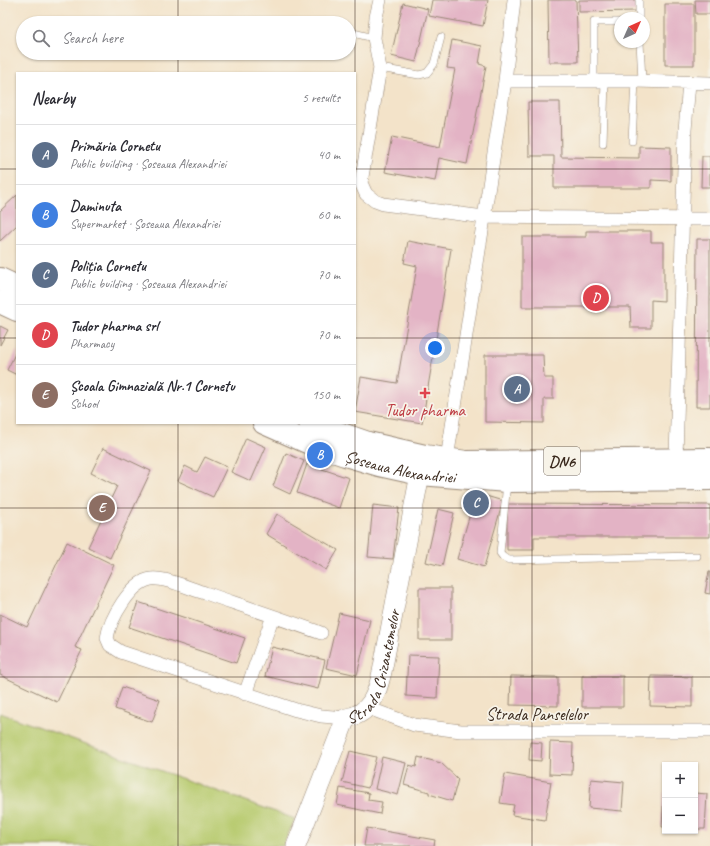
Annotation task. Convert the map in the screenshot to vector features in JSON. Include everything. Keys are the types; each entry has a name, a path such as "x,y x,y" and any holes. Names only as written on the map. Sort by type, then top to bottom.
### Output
{"highway":[{"path":"0,279 16,287"},
{"path":"0,302 16,310"},
{"name":"Șoseaua Alexandriei","path":"266,424 307,442 345,455 420,474 507,481 710,479"},
{"name":"Șoseaua Alexandriei","path":"313,424 368,443 425,456 466,462 710,459"}],"street":[{"path":"380,0 376,17 374,38 380,68 361,183 366,194 374,201 393,206 484,217 710,218"},
{"path":"448,459 505,81 514,0"},
{"path":"505,81 638,81 710,84"},
{"path":"676,459 685,130 689,83"},
{"name":"Strada Crizantemelor","path":"296,846 346,718 355,717 368,708 378,688 420,474"},
{"path":"321,633 186,587 160,579 151,579 143,582 124,601 108,629 107,638 110,645 121,652 245,694 321,716 346,718"},
{"path":"245,694 273,616"},
{"name":"Strada Panselelor","path":"368,708 414,725 461,731 710,731"}],"lane":[{"path":"638,12 639,0"},
{"path":"603,144 594,22 614,22"},
{"path":"356,34 374,38"},
{"path":"380,68 419,75 428,73 434,64 441,38"},
{"path":"632,141 640,48"},
{"path":"507,481 500,553 503,557 509,560 697,556"}],"green space":[{"path":"0,713 295,819 283,846 0,846"}],"building":[{"path":"432,0 488,0 483,26 429,16"},
{"path":"548,0 576,0 578,62 549,62"},
{"path":"579,0 636,0 636,11 579,12"},
{"path":"695,0 710,0 710,14 696,14"},
{"path":"403,3 428,9 416,62 391,56"},
{"path":"665,4 694,4 694,65 665,65"},
{"path":"452,40 482,46 479,64 486,66 467,164 439,158 435,181 385,172 392,137 440,147 455,69 447,68"},
{"path":"528,102 560,102 561,157 639,158 639,146 671,147 671,181 651,180 651,188 554,188 554,156 529,156"},
{"path":"702,156 710,156 710,187 701,187"},
{"path":"16,196 16,226 0,241 0,211"},
{"path":"586,231 651,231 651,242 664,242 664,301 651,300 651,328 631,328 630,307 522,307 522,237 586,237"},
{"path":"697,239 710,239 710,407 696,407"},
{"path":"408,241 451,249 422,423 356,412 361,377 397,383 417,266 404,263"},
{"path":"0,326 8,330 0,345"},
{"path":"16,352 16,374 7,370"},
{"path":"485,355 543,355 544,378 553,378 553,399 544,399 544,423 485,422"},
{"path":"246,438 266,447 251,481 231,472"},
{"path":"103,448 151,471 110,558 88,547 117,486 91,473"},
{"path":"286,453 304,461 290,494 273,486"},
{"path":"205,457 227,467 213,497 178,481 185,466 197,472"},
{"path":"307,464 349,478 339,508 297,493"},
{"path":"476,493 503,501 484,567 457,559"},
{"path":"507,504 710,505 710,537 534,537 534,550 507,550"},
{"path":"373,505 399,508 393,559 368,557"},
{"path":"438,509 454,513 442,566 426,562"},
{"path":"277,514 338,550 326,570 266,534"},
{"path":"67,542 114,565 75,647 82,650 57,702 0,675 0,614 27,627"},
{"path":"710,572 710,594 705,593"},
{"path":"419,588 451,588 451,640 419,640"},
{"path":"138,602 245,638 236,663 129,627"},
{"path":"339,613 370,620 357,675 326,668"},
{"path":"272,647 325,660 318,689 265,676"},
{"path":"408,655 439,656 437,698 406,696"},
{"path":"511,676 558,677 558,706 510,705"},
{"path":"582,676 623,676 623,707 582,707"},
{"path":"651,676 692,677 692,707 650,706"},
{"path":"122,687 160,700 152,722 115,709"},
{"path":"530,742 542,743 541,761 529,760"},
{"path":"550,742 573,743 572,775 549,774"},
{"path":"350,751 376,757 368,788 342,782"},
{"path":"382,757 406,763 398,795 375,789"},
{"path":"418,757 441,763 458,779 452,801 429,794 429,792 404,785 409,765 416,767"},
{"path":"505,774 551,782 545,820 512,815 514,805 500,803"},
{"path":"591,779 624,782 622,811 589,808"},
{"path":"340,788 369,793 368,800 382,802 380,814 337,805"},
{"path":"698,793 707,794 705,829 698,829"},
{"path":"367,828 435,840 434,846 364,846"}],"place":[{"name":"Tudor pharma srl","path":"596,298"},
{"name":"Primăria Cornetu","path":"517,389"},
{"name":"Tudor pharma","path":"425,393"},
{"name":"Daminuta","path":"320,455"},
{"name":"Poliția Cornetu","path":"476,503"},
{"name":"Școala Gimnazială Nr.1 Cornetu","path":"102,508"}]}
